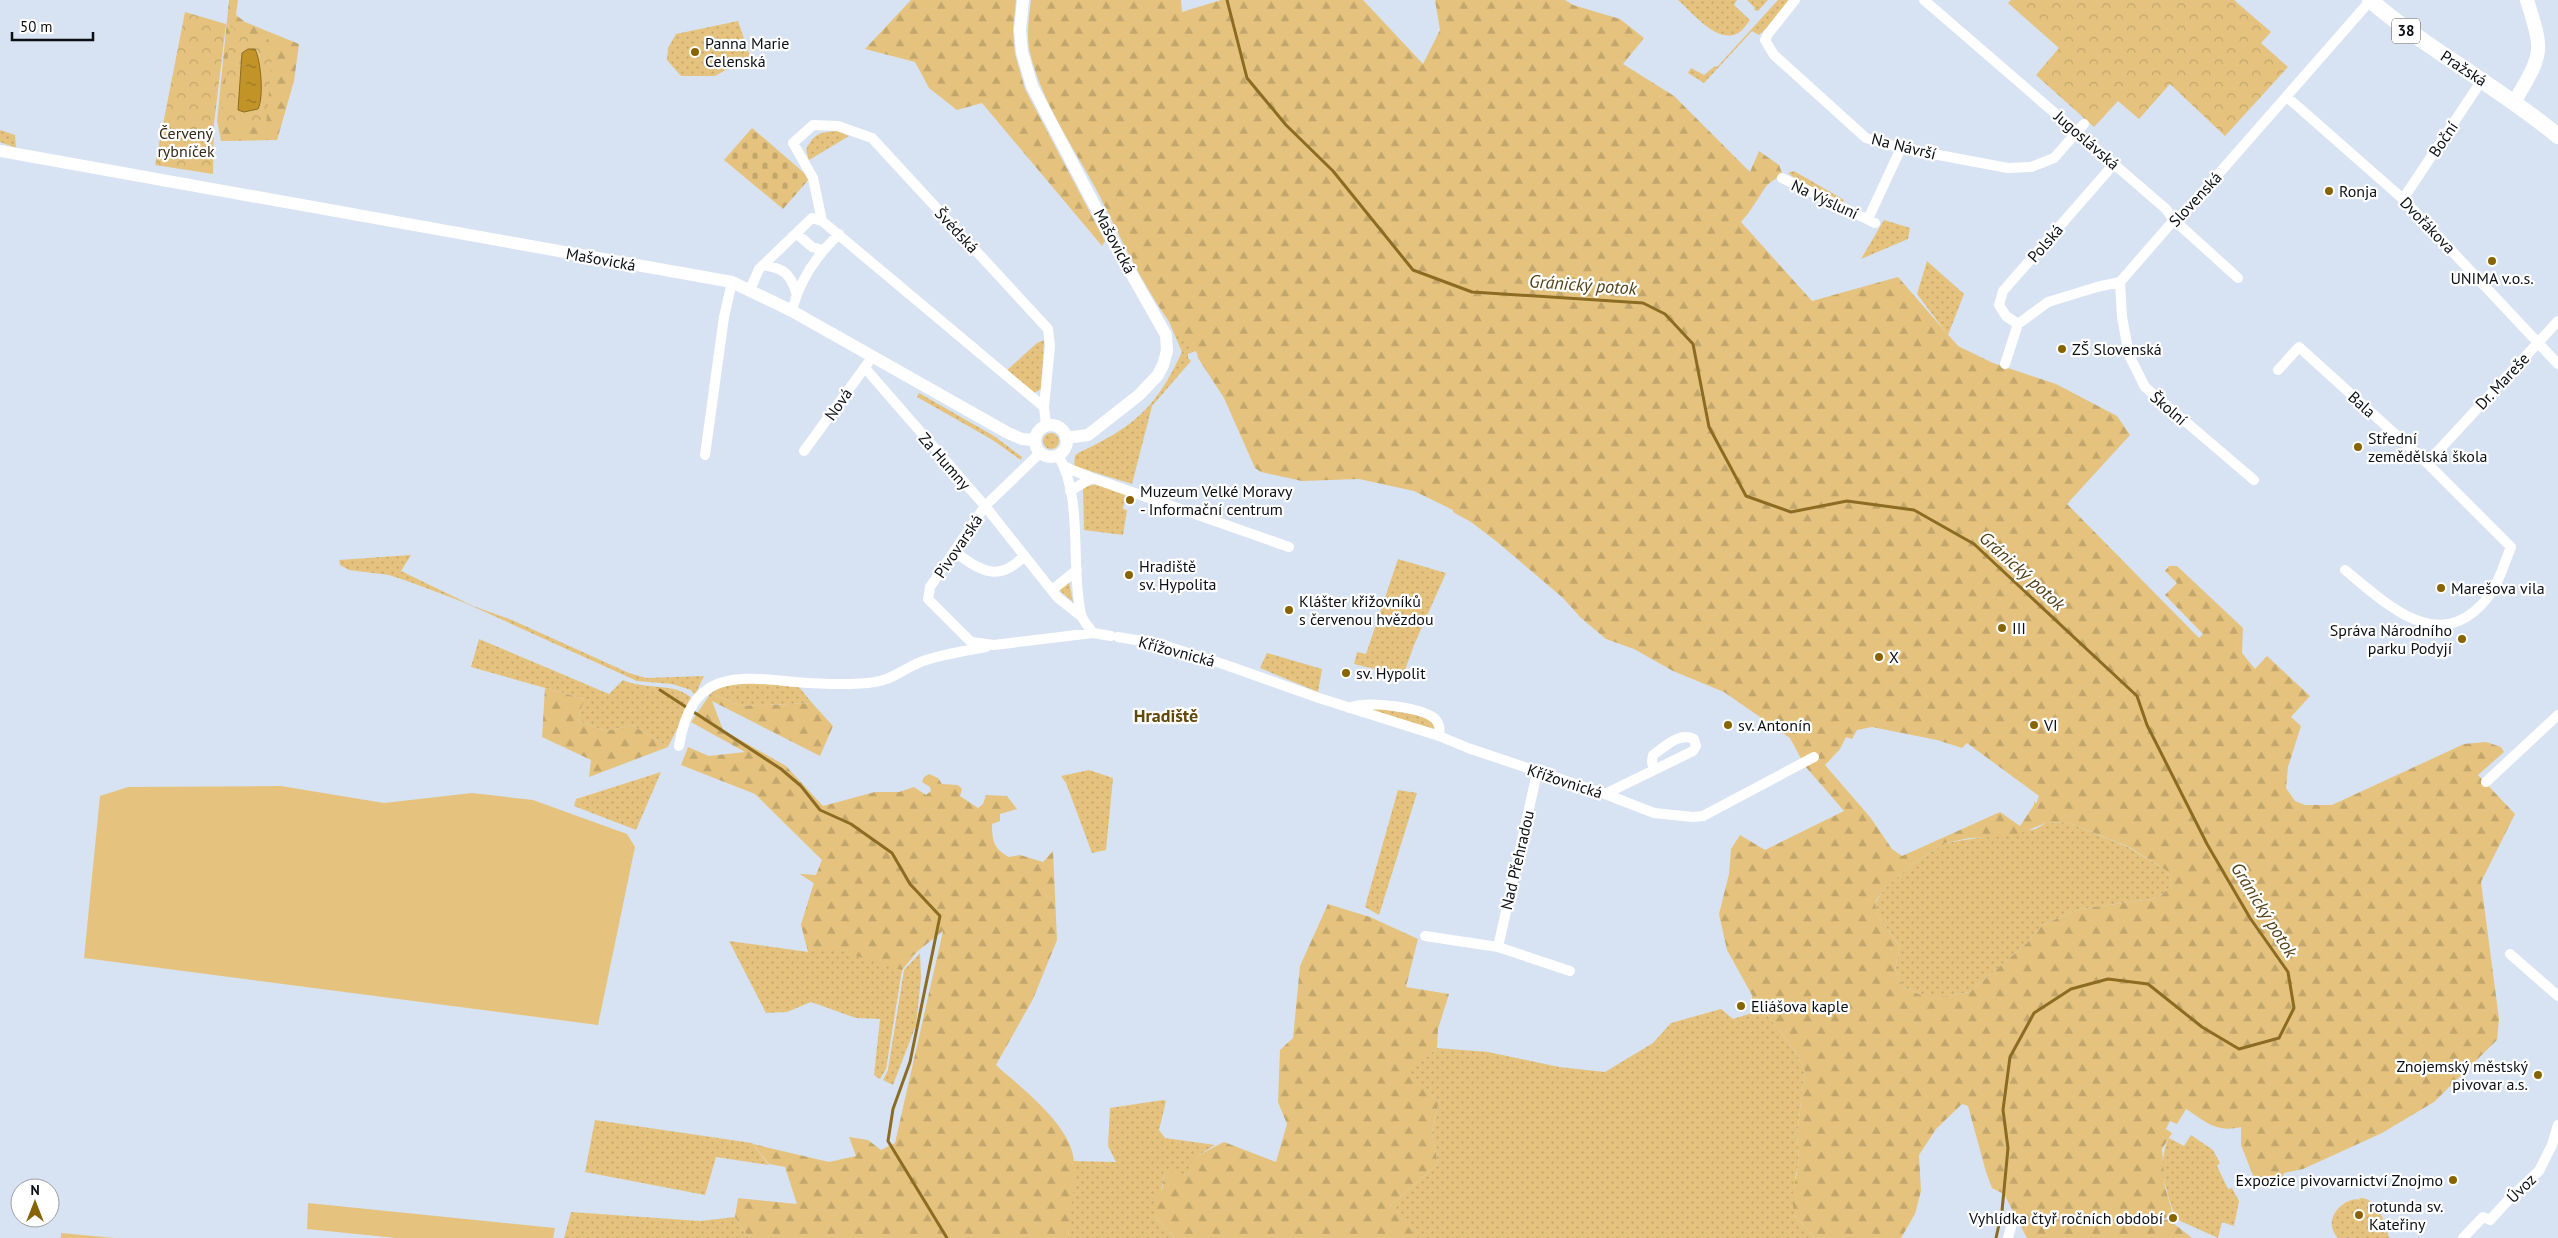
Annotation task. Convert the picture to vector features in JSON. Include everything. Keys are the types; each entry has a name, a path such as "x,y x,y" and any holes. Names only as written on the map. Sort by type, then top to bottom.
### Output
{"main road":[{"name":"Pražská","path":"2370,0 2406,30 2515,101 2558,136"},
{"path":"2515,101 2534,67 2538,52 2538,42 2527,0"}],"street":[{"name":"Mašovická","path":"1023,0 1020,30 1022,52 1032,86 1166,335 1167,351 1163,365 1158,375 1139,395 1088,435 1066,438"},
{"name":"Na Návrší","path":"1796,0 1765,40 1774,55 1866,138 1901,148 2008,168 2031,167 2054,158 2081,128"},
{"name":"Slovenská","path":"2120,282 2174,220 2186,211 2370,0"},
{"name":"Jugoslávská","path":"1930,2 2081,128 2114,164 2166,209 2174,220 2238,278"},
{"name":"Boční","path":"2403,198 2482,80"},
{"name":"Dvořákova","path":"2287,97 2403,198 2558,364"},
{"name":"Švédská","path":"822,221 813,178 793,143 812,125 838,126 872,138 1048,329 1050,346 1044,407 1046,425"},
{"name":"Na Výsluní","path":"1782,178 1872,221 1901,148"},
{"name":"Mašovická","path":"0,151 732,282 792,311 868,363 1008,433 1034,440"},
{"name":"Polská","path":"2018,324 2006,316 1999,305 2003,291 2114,164"},
{"path":"750,290 763,266 812,218 822,221 1044,407"},
{"path":"797,234 812,246 822,250"},
{"path":"792,311 796,292 822,250 839,234"},
{"path":"763,266 780,268 792,280 796,292"},
{"path":"705,455 724,317 732,282"},
{"path":"2006,364 2018,324 2048,302 2120,282"},
{"name":"Školní","path":"2120,282 2122,317 2129,355 2145,388 2254,480"},
{"name":"Dr. Mareše","path":"2427,462 2558,322"},
{"name":"Bala","path":"2278,370 2299,347 2427,462 2511,547 2491,592 2474,611 2452,624 2430,625 2396,611 2345,570"},
{"name":"Nová","path":"804,451 868,363"},
{"name":"Za Humny","path":"868,363 1052,590 1081,616"},
{"path":"1046,425 1058,427 1063,431 1066,438 1064,449 1058,455 1048,457 1040,453 1034,440 1038,431 1046,425"},
{"name":"Pivovarská","path":"1040,453 985,506 930,586 928,599 971,642 994,645 1093,633"},
{"path":"1058,455 1065,467 1070,491 1081,616 1093,633"},
{"path":"1065,467 1289,547"},
{"path":"1070,491 1092,478"},
{"path":"954,551 974,568 987,570 1002,571 1014,568 1024,556"},
{"path":"1052,590 1077,570"},
{"name":"Křížovnická","path":"1093,633 1160,644 1439,736 1537,773 1605,794 1654,813 1693,817 1703,816 1814,757"},
{"path":"679,746 686,716 696,700 717,683 739,677 814,684 873,683 887,680 924,660 994,645"},
{"name":"Křížovnická","path":"1350,708 1361,704 1376,704 1426,714 1438,722 1440,728 1439,736"},
{"path":"2486,782 2558,714"},
{"path":"1605,794 1654,770"},
{"name":"Nad Přehradou","path":"1498,948 1537,773"},
{"path":"1425,936 1498,948 1570,971"},
{"path":"2510,954 2558,996"},
{"name":"Úvoz","path":"2463,1238 2483,1217 2490,1220 2539,1171 2552,1145 2558,1125"},
{"path":"2008,1238 2012,1223"}],"green space":[{"path":"229,0 238,0 236,15 245,22 299,44 294,81 277,140 221,141 217,121"},
{"path":"911,0 1016,0 1013,30 1015,54 1025,89 1105,241 1102,246 982,103 957,110 929,88 915,62 865,49"},
{"path":"1031,0 1181,0 1182,12 1221,0 1363,0 1423,64 1440,30 1435,0 1565,0 1573,5 1620,19 1644,38 1623,64 1674,96 1750,172 1759,151 1779,165 1782,173 1767,185 1741,222 1812,301 1898,277 1958,346 1993,363 2056,384 2117,416 2130,435 2067,504 2199,638 2203,634 2165,595 2177,583 2165,571 2169,566 2177,566 2243,628 2242,653 2255,669 2267,656 2310,696 2291,717 2301,726 2288,767 2286,788 2295,801 2305,805 2332,805 2464,744 2486,742 2501,747 2504,752 2478,775 2515,814 2481,882 2499,1019 2497,1040 2434,1102 2382,1133 2303,1169 2284,1173 2282,1182 2254,1178 2241,1145 2241,1127 2225,1129 2218,1127 2206,1122 2186,1109 2177,1124 2170,1121 2166,1129 2172,1133 2162,1149 2165,1187 2173,1214 2156,1223 2168,1219 2192,1238 2027,1238 2004,1194 1992,1188 1968,1106 1962,1104 1936,1129 1919,1155 1921,1191 1915,1214 1901,1238 1815,1238 1794,1215 1792,1197 1799,1162 1797,1134 1805,1071 1794,1050 1752,995 1727,950 1719,914 1729,874 1731,849 1740,835 1765,850 1844,811 1805,766 1790,738 1724,692 1673,671 1634,649 1606,639 1581,618 1563,598 1496,541 1471,522 1453,512 1453,510 1414,491 1359,479 1302,481 1261,472 1255,468 1224,398 1198,358 1197,353 1181,337 1153,298 1050,106 1035,71 1030,53 1028,33","holes":["1872,727 1937,740 1962,748 1967,743 2039,796 2036,804 2034,801 2034,805 2020,826 2000,812 1902,856 1892,849 1870,817 1825,765 1840,749 1846,737 1852,739 1857,730","2067,822 2129,847 2167,871 2172,884 2162,895 2152,899 2080,909 2042,925 2027,943 1970,992 1948,996 1923,996 1903,987 1895,969 1900,947 1877,914 1875,902 1885,888 1914,863 1945,843 1970,838 2013,836 2046,823"]},
{"path":"1678,0 1737,0 1734,5 1750,20 1736,34 1728,36 1720,34 1705,25"},
{"path":"1747,0 1768,0 1758,11 1754,10 1755,8"},
{"path":"1778,0 1789,0 1781,14 1759,35 1752,31 1704,83 1688,73 1691,68 1704,75 1715,66 1717,67"},
{"path":"2011,0 2234,0 2271,32 2261,43 2288,67 2225,136 2170,84 2139,119 2118,101 2094,127 2036,75 2059,48 2008,3"},
{"name":"Červený rybníček","path":"185,12 226,24 214,124 213,174 155,165"},
{"path":"738,21 750,56 715,76 681,76 667,60 668,48 676,34"},
{"name":"Červený rybníček","path":"231,25 242,36 273,43 266,128 221,125"},
{"path":"752,128 810,178 783,209 724,160"},
{"path":"0,130 15,135 16,148 0,142"},
{"path":"837,131 849,136 809,160 806,150 811,140 822,133"},
{"path":"1794,171 1844,200 1842,204 1788,173"},
{"path":"1884,220 1910,228 1908,239 1861,259"},
{"path":"1927,261 1964,294 1948,335 1917,294"},
{"path":"1167,317 1195,351 1188,354 1188,358 1191,361 1152,406 1132,484 1074,466 1075,456 1078,453 1129,424 1141,414 1163,388 1182,352"},
{"path":"1044,340 1041,389 1034,393 1005,372 1037,343"},
{"path":"919,393 994,436 1022,457 1021,460 991,439 917,397"},
{"path":"1048,433 1054,433 1059,438 1057,447 1048,449 1043,444 1043,438"},
{"path":"1097,484 1125,495 1123,509 1127,510 1123,535 1084,530 1083,487"},
{"path":"411,555 401,571 473,606 512,620 629,673 646,678 704,676 695,695 691,690 672,684 637,681 463,602 389,575 349,570 340,565 339,560"},
{"path":"1398,559 1446,573 1414,645 1403,676 1354,664 1357,652 1366,654"},
{"path":"1069,581 1073,602 1058,589"},
{"path":"479,639 609,694 623,680 640,685 678,690 692,699 668,747 632,725 606,731 578,721 584,699 471,667"},
{"path":"1267,653 1322,669 1318,692 1260,668"},
{"path":"737,681 799,687 812,703 742,706 711,693 723,685"},
{"path":"545,688 584,699 578,721 606,731 632,725 668,747 589,777 591,760 542,737"},
{"path":"711,693 742,706 812,703 833,726 820,756 712,701 723,730 786,766 823,806 875,792 899,792 914,787 926,795 931,791 930,787 922,782 924,777 929,774 938,778 942,784 958,785 962,789 960,796 978,808 983,804 986,795 1007,796 1017,809 1000,814 1000,821 992,824 995,844 1004,854 1009,857 1020,855 1043,862 1053,851 1057,940 1033,999 996,1065 1031,1096 1055,1121 1071,1147 1074,1161 1074,1179 1068,1238 749,1238 735,1217 738,1198 797,1204 785,1167 769,1164 753,1144 829,1162 856,1156 849,1137 868,1140 881,1150 895,1143 943,931 909,958 902,970 834,949 809,951 801,925 814,883 800,874 816,876 822,860 755,794 681,765 688,747 709,756 745,752 691,722"},
{"path":"1371,707 1422,716 1435,723 1435,729 1361,708"},
{"path":"1089,770 1113,778 1106,850 1092,853 1066,783 1061,776"},
{"path":"661,772 636,830 574,806 576,799"},
{"path":"281,786 384,803 472,793 533,800 627,834 635,847 598,1025 84,958 100,796 128,787"},
{"path":"1398,790 1417,793 1379,915 1365,907"},
{"path":"2067,822 2128,847 2167,871 2172,884 2162,895 2152,899 2080,909 2042,925 2027,943 1970,992 1948,996 1923,996 1903,987 1895,969 1900,947 1877,914 1875,903 1885,888 1914,863 1945,843 2036,829 2046,823"},
{"path":"822,860 917,952 902,970 886,1069 880,1079 874,1075 880,1019 856,1018 811,1002 787,1012 766,1013 729,941 808,952 801,925 814,883 800,874 816,875"},
{"path":"1328,904 1370,917 1418,939 1406,987 1449,994 1438,1029 1437,1048 1409,1073 1439,1101 1432,1132 1438,1164 1390,1206 1418,1238 1175,1238 1156,1218 1156,1197 1162,1190 1165,1170 1188,1175 1193,1158 1224,1142 1276,1162 1287,1124 1278,1102 1280,1050 1293,1038 1300,966"},
{"path":"920,953 921,978 916,1025 893,1085 883,1080 888,1070 904,970"},
{"path":"1752,995 1794,1050 1805,1071 1797,1134 1799,1162 1795,1179 1794,1215 1815,1238 1411,1238 1390,1206 1438,1164 1432,1132 1439,1101 1408,1073 1437,1048 1488,1052 1559,1067 1605,1072 1653,1043 1671,1023 1721,1009 1733,1019 1752,1013"},
{"path":"1166,1101 1159,1130 1165,1138 1215,1145 1194,1158 1188,1175 1165,1171 1156,1218 1175,1238 1068,1238 1074,1161 1116,1162 1108,1146 1110,1108"},
{"path":"595,1120 752,1143 769,1165 716,1157 705,1195 585,1172"},
{"path":"2191,1135 2213,1150 2220,1163 2217,1166 2228,1189 2232,1188 2239,1201 2234,1226 2222,1222 2218,1238 2176,1219 2166,1189 2163,1157 2169,1138 2184,1146"},
{"path":"2359,1198 2366,1199 2376,1206 2383,1218 2389,1238 2338,1238 2333,1230 2333,1216 2343,1205 2355,1199 2360,1200"},
{"path":"308,1203 555,1228 553,1238 396,1238 307,1229"},
{"path":"571,1212 700,1221 735,1217 749,1238 564,1238"},
{"path":"61,1233 115,1238 61,1238"}],"water":[{"path":"248,49 255,49 259,62 261,96 258,109 244,112 238,110 242,53"}],"waterway":[{"name":"Gránický potok","path":"1227,0 1247,78 1286,125 1333,171 1413,270 1472,292 1643,303 1665,314 1693,344 1709,427 1746,496 1791,512 1847,501 1914,510 1974,544 2137,696 2147,725 2207,844 2250,918 2288,972 2294,1008 2279,1038 2239,1049 2202,1027 2148,984 2108,979 2071,989 2034,1013 2010,1057 2003,1110 2008,1148 2002,1211 1996,1238"},
{"path":"660,690 781,769 801,786 820,810 851,824 892,853 910,884 940,916 910,1062 893,1109 888,1141 947,1238"}],"place":[{"name":"Panna Marie Celenská","path":"695,52"},
{"name":"Ronja","path":"2329,191"},
{"name":"UNIMA v.o.s.","path":"2492,261"},
{"name":"ZŠ Slovenská","path":"2062,349"},
{"name":"Střední zemědělská škola","path":"2358,447"},
{"name":"Muzeum Velké Moravy - Informační centrum","path":"1130,500"},
{"name":"Hradiště sv. Hypolita","path":"1129,575"},
{"name":"Marešova vila","path":"2441,588"},
{"name":"Klášter křižovníků s červenou hvězdou","path":"1289,610"},
{"name":"III","path":"2002,628"},
{"name":"Správa Národního parku Podyjí","path":"2462,639"},
{"name":"X","path":"1879,657"},
{"name":"sv. Hypolit","path":"1346,673"},
{"name":"sv. Antonín","path":"1728,725"},
{"name":"VI","path":"2034,725"},
{"name":"Eliášova kaple","path":"1741,1006"},
{"name":"Znojemský městský pivovar a.s.","path":"2538,1075"},
{"name":"Expozice pivovarnictví Znojmo","path":"2453,1180"},
{"name":"rotunda sv. Kateřiny","path":"2359,1215"},
{"name":"Vyhlídka čtyř ročních období","path":"2173,1218"}],"district":[{"name":"Hradiště","path":"1166,716"}]}
